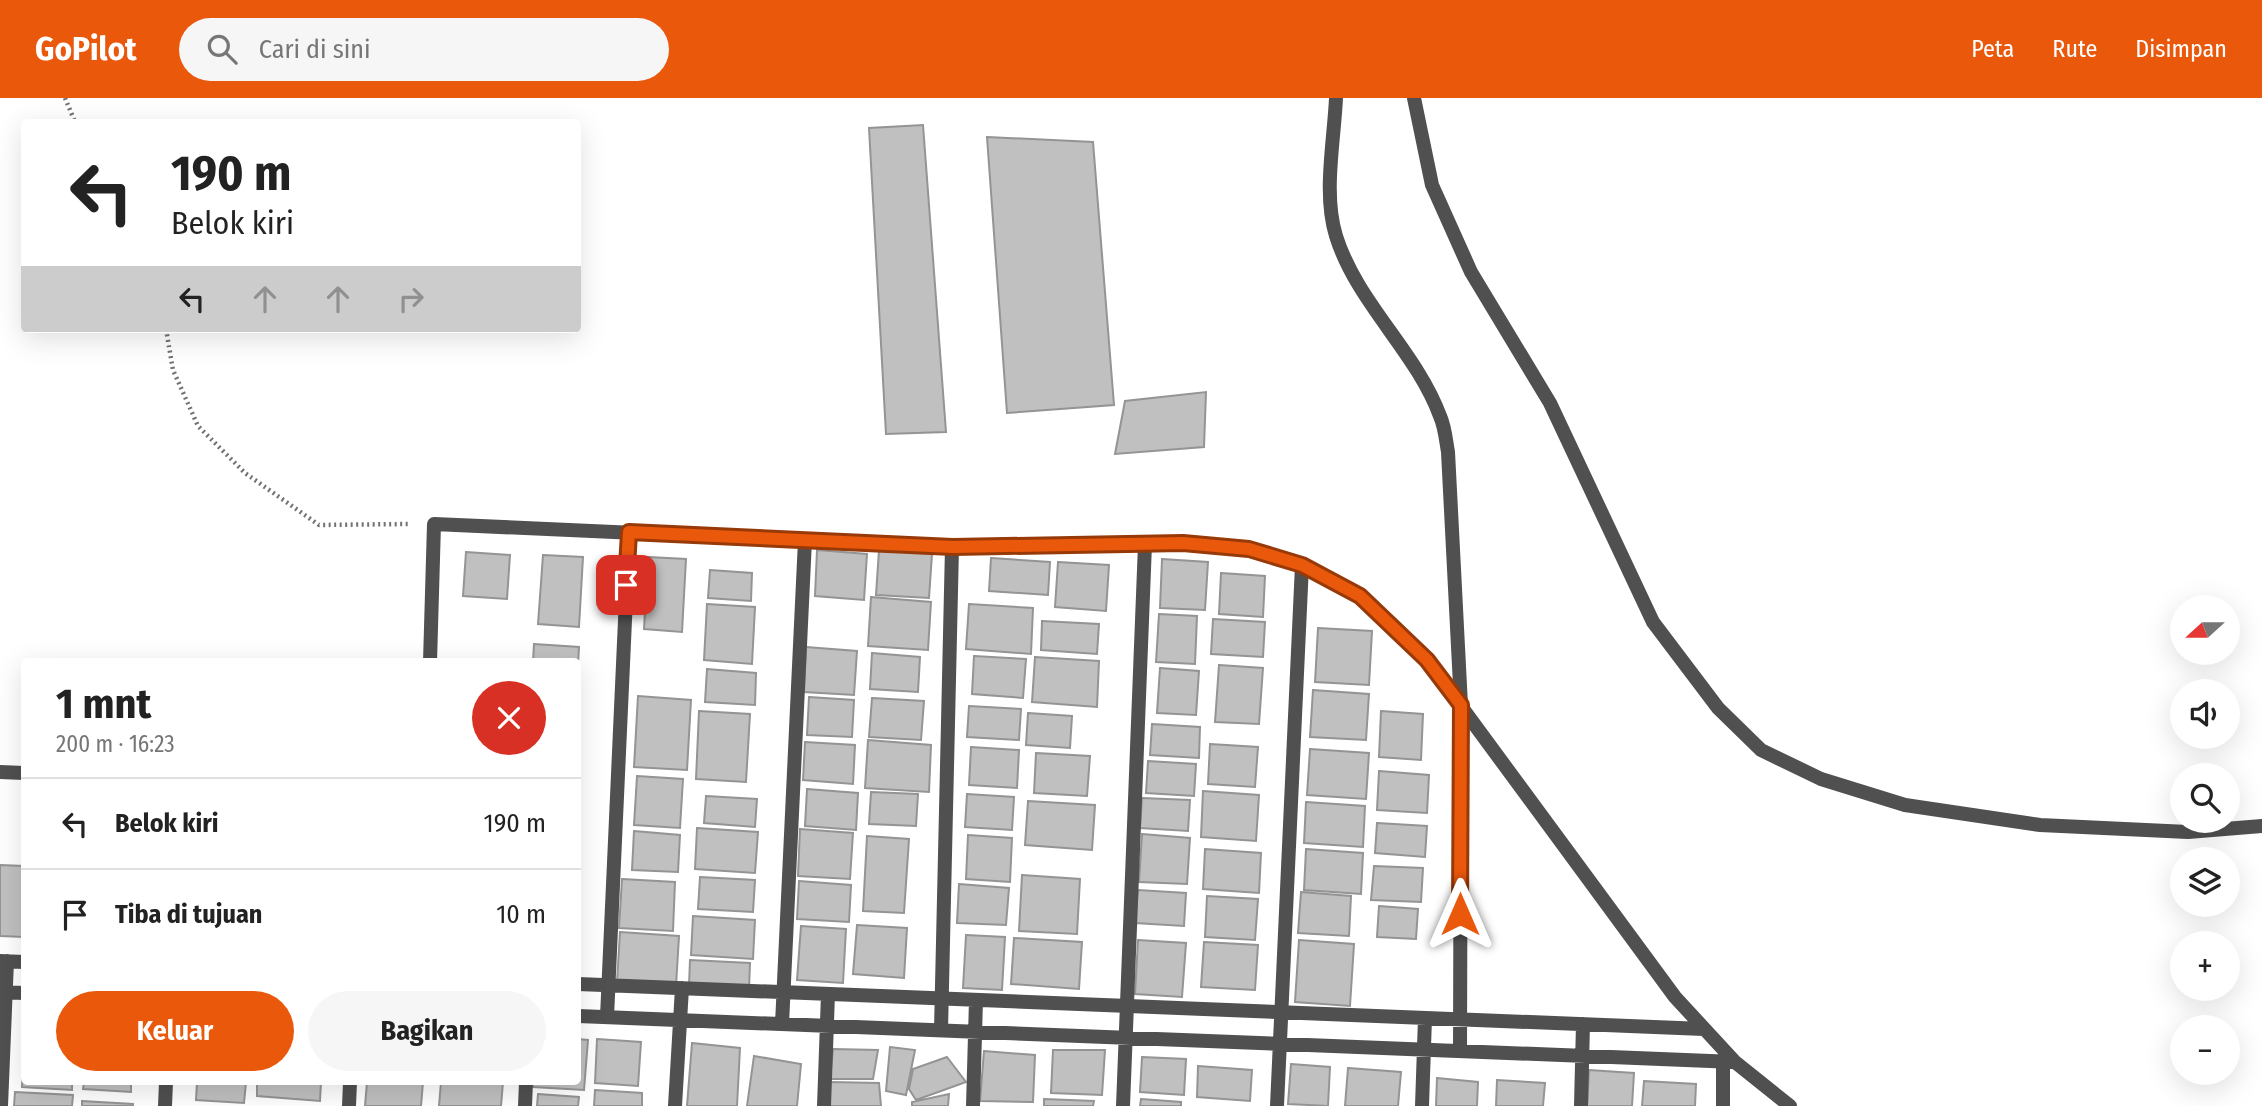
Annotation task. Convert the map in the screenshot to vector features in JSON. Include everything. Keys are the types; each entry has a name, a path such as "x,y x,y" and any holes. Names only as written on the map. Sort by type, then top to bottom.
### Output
{"street":[{"path":"1336,98 1330,207 1336,235 1348,265 1423,380 1441,417 1446,441 1461,705 1460,1051"},
{"path":"1414,98 1432,185 1471,272 1550,403 1653,622 1718,708 1761,750 1821,779 1919,807 2040,825 2188,832 2262,826"},
{"path":"430,658 434,524 953,547 1183,543 1249,549 1302,565 1360,596 1427,660 1675,998 1704,1029 1729,1063 1790,1106"},
{"path":"607,1017 629,532"},
{"path":"782,1024 805,540"},
{"path":"1123,1106 1145,544"},
{"path":"941,1030 953,547"},
{"path":"1277,1106 1302,565"},
{"path":"0,772 21,773"},
{"path":"1,1106 3,961 21,962"},
{"path":"581,984 1704,1029"},
{"path":"675,1106 682,988"},
{"path":"3,992 21,993"},
{"path":"824,1106 828,994"},
{"path":"973,1106 976,1000"},
{"path":"581,1016 1729,1063"},
{"path":"1422,1106 1425,1018"},
{"path":"1581,1106 1583,1024"},
{"path":"1723,1106 1729,1063"},
{"path":"165,1106 166,1085"},
{"path":"349,1106 351,1085"},
{"path":"525,1106 526,1085"}],"path":[{"path":"65,98 74,119"},
{"path":"167,333 173,370 198,426 245,473 319,525 434,524"}],"building":[{"path":"923,125 946,432 886,434 869,128"},
{"path":"987,137 1093,142 1114,405 1007,413"},
{"path":"1206,392 1204,447 1115,454 1125,401"},
{"path":"817,550 867,554 864,600 815,596"},
{"path":"879,550 932,554 929,598 876,595"},
{"path":"466,552 510,555 507,599 463,596"},
{"path":"543,555 583,557 579,627 538,624"},
{"path":"648,557 686,559 682,632 644,629"},
{"path":"991,558 1050,562 1048,595 989,591"},
{"path":"1162,559 1208,562 1205,610 1160,608"},
{"path":"1058,562 1109,565 1106,611 1055,607"},
{"path":"710,570 752,573 751,601 708,598"},
{"path":"1221,573 1265,576 1263,617 1219,614"},
{"path":"871,597 931,602 928,650 868,646"},
{"path":"707,604 755,607 752,664 704,660"},
{"path":"969,604 1033,608 1031,654 966,649"},
{"path":"1159,614 1197,616 1195,664 1156,662"},
{"path":"1213,619 1265,622 1263,657 1211,654"},
{"path":"1042,621 1099,624 1097,654 1041,650"},
{"path":"1318,628 1372,631 1369,685 1315,682"},
{"path":"534,644 579,647 578,658 533,658"},
{"path":"806,647 857,651 854,695 804,692"},
{"path":"872,653 920,657 918,692 870,689"},
{"path":"974,656 1026,659 1023,698 972,694"},
{"path":"1035,657 1099,661 1097,707 1032,702"},
{"path":"1219,665 1263,668 1259,724 1215,722"},
{"path":"1160,668 1199,671 1196,715 1157,713"},
{"path":"707,669 756,673 755,705 705,702"},
{"path":"1313,690 1369,694 1366,740 1310,737"},
{"path":"638,696 691,700 687,770 634,767"},
{"path":"809,697 854,700 852,737 807,735"},
{"path":"872,698 924,701 921,740 869,737"},
{"path":"969,706 1021,709 1019,740 967,737"},
{"path":"699,711 750,714 746,782 696,779"},
{"path":"1381,711 1423,714 1421,760 1379,757"},
{"path":"1028,713 1072,716 1070,748 1026,745"},
{"path":"1152,724 1200,727 1199,758 1150,755"},
{"path":"868,740 931,745 929,792 865,788"},
{"path":"805,742 855,745 853,784 803,780"},
{"path":"1210,744 1258,747 1255,787 1208,784"},
{"path":"971,747 1019,750 1017,788 969,785"},
{"path":"1310,749 1369,753 1366,799 1307,795"},
{"path":"1036,753 1090,756 1087,796 1034,793"},
{"path":"1148,761 1196,764 1194,796 1146,793"},
{"path":"1379,771 1429,775 1427,813 1377,810"},
{"path":"637,776 683,779 680,828 634,825"},
{"path":"807,789 858,793 856,830 805,826"},
{"path":"1203,791 1259,795 1256,841 1201,837"},
{"path":"871,792 918,794 916,826 869,824"},
{"path":"967,794 1014,797 1012,830 965,827"},
{"path":"706,796 757,799 755,827 704,823"},
{"path":"1142,798 1190,800 1188,831 1140,828"},
{"path":"1028,801 1095,805 1092,850 1025,845"},
{"path":"1306,802 1365,806 1363,847 1304,843"},
{"path":"1377,823 1427,826 1425,857 1375,853"},
{"path":"697,828 758,832 755,873 695,869"},
{"path":"800,829 853,833 850,879 798,876"},
{"path":"634,831 680,835 678,872 632,870"},
{"path":"1142,834 1190,838 1187,884 1139,882"},
{"path":"968,835 1012,838 1010,882 966,879"},
{"path":"867,836 909,839 904,913 863,911"},
{"path":"1205,849 1261,853 1259,893 1203,889"},
{"path":"1306,849 1363,853 1361,894 1304,890"},
{"path":"0,865 21,866 21,937 0,936"},
{"path":"1374,866 1423,868 1421,902 1371,900"},
{"path":"1022,875 1080,879 1077,934 1019,931"},
{"path":"700,877 755,880 753,912 698,909"},
{"path":"622,879 675,882 673,931 619,928"},
{"path":"799,881 851,885 849,922 797,919"},
{"path":"959,884 1009,888 1006,925 957,923"},
{"path":"1138,890 1186,893 1184,926 1135,923"},
{"path":"1301,892 1351,896 1349,936 1298,933"},
{"path":"1207,896 1258,899 1255,940 1205,937"},
{"path":"1379,906 1418,909 1416,939 1377,937"},
{"path":"693,916 755,920 753,959 691,955"},
{"path":"857,925 907,928 904,978 853,974"},
{"path":"801,926 846,929 843,983 797,980"},
{"path":"620,932 679,936 676,986 617,982"},
{"path":"966,935 1005,937 1002,990 963,988"},
{"path":"1014,938 1082,942 1079,989 1011,984"},
{"path":"1138,940 1186,943 1182,997 1135,994"},
{"path":"1299,940 1354,944 1350,1006 1295,1002"},
{"path":"1204,942 1258,945 1255,990 1201,987"},
{"path":"690,960 750,963 749,990 689,985"},
{"path":"581,1039 588,1040 584,1090 533,1087 581,1085"},
{"path":"597,1039 641,1042 638,1086 595,1083"},
{"path":"692,1043 740,1048 737,1106 687,1106"},
{"path":"890,1047 915,1050 906,1095 886,1091"},
{"path":"833,1049 878,1050 873,1079 830,1079"},
{"path":"1053,1050 1105,1050 1102,1095 1051,1093"},
{"path":"984,1051 1035,1055 1033,1102 980,1101"},
{"path":"754,1056 801,1064 797,1106 747,1106"},
{"path":"947,1057 966,1082 916,1100 909,1089 913,1069"},
{"path":"1142,1057 1186,1059 1184,1095 1140,1092"},
{"path":"1291,1064 1330,1067 1328,1106 1288,1104"},
{"path":"1198,1066 1252,1070 1250,1101 1197,1097"},
{"path":"1348,1068 1401,1072 1398,1106 1345,1106"},
{"path":"1589,1070 1634,1073 1632,1106 1587,1106"},
{"path":"1437,1078 1478,1082 1477,1106 1436,1106"},
{"path":"1497,1080 1545,1083 1543,1106 1496,1106"},
{"path":"1644,1081 1696,1084 1695,1106 1642,1106"},
{"path":"830,1082 879,1083 881,1106 830,1106"},
{"path":"72,1085 72,1090 22,1087"},
{"path":"84,1085 131,1085 131,1092 83,1089"},
{"path":"197,1085 246,1085 244,1103 196,1100"},
{"path":"257,1085 321,1085 320,1101 257,1096"},
{"path":"367,1085 423,1085 421,1106 365,1106"},
{"path":"441,1085 503,1085 501,1106 439,1106"},
{"path":"595,1090 642,1093 642,1106 594,1106"},
{"path":"15,1092 73,1095 72,1106 14,1106"},
{"path":"538,1094 579,1097 578,1106 537,1106"},
{"path":"949,1094 948,1106 912,1106 912,1102"},
{"path":"1044,1099 1094,1101 1093,1106 1044,1106"},
{"path":"1141,1099 1181,1102 1181,1106 1140,1106"},
{"path":"82,1101 133,1104 133,1106 82,1106"}],"route":[{"path":"626,585 629,532 953,547 1183,543 1249,549 1302,565 1360,596 1427,660 1461,705 1460,914"}]}
